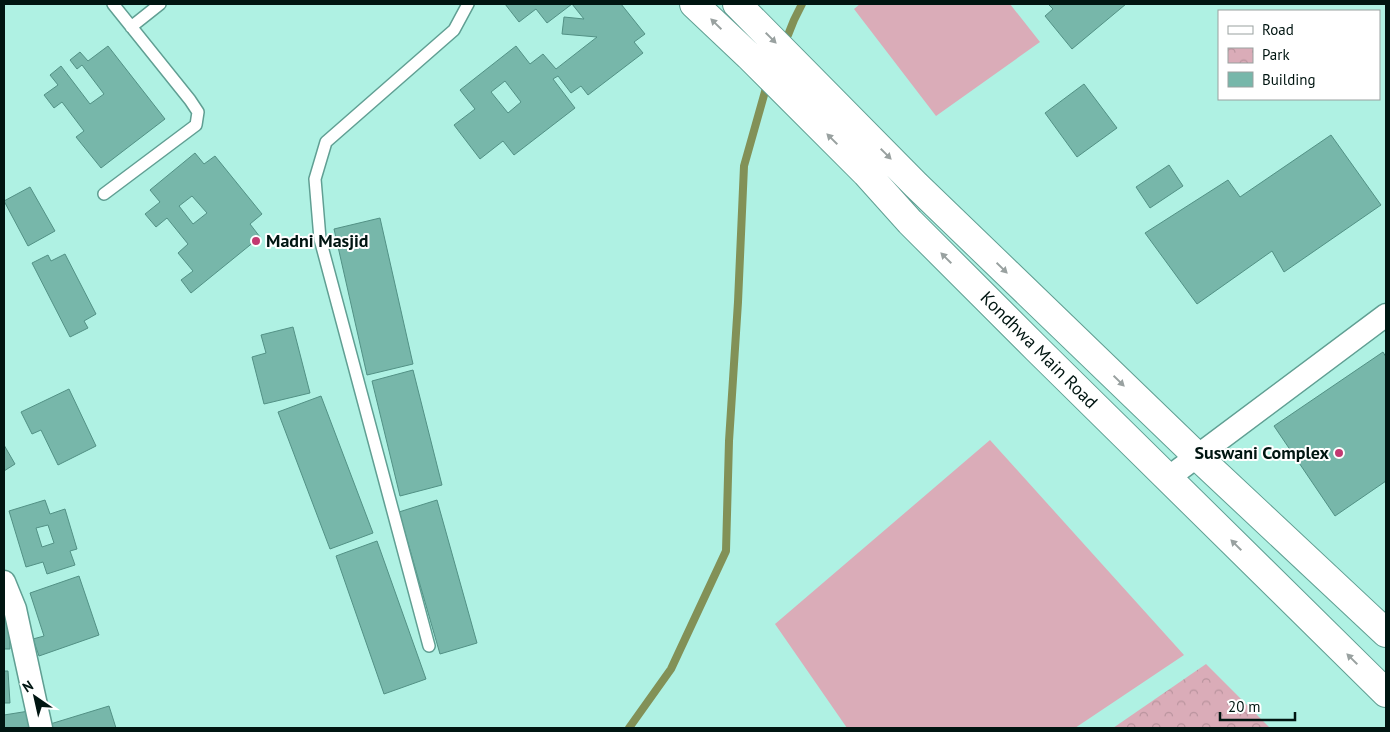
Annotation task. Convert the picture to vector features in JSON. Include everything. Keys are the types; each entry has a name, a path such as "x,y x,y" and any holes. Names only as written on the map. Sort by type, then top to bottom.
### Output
{"main road":[{"name":"Kondhwa Main Road","path":"694,4 756,62 866,173 923,235 1386,693"},
{"name":"Kondhwa Main Road","path":"737,4 916,185 1197,456 1386,633"}],"street":[{"path":"1168,478 1386,315"},
{"path":"4,582 15,609 42,728"}],"lane":[{"path":"104,194 196,124 198,112 113,4"},
{"path":"131,27 160,4"},
{"path":"428,646 320,239 315,179 326,142 454,30 468,4"}],"green space":[{"path":"860,4 1010,4 1040,42 936,116 854,9"},
{"path":"990,440 1184,655 1075,728 847,728 775,624"},
{"path":"1206,664 1270,728 1113,728"}],"building":[{"path":"505,4 572,4 547,23 536,9 519,22"},
{"path":"572,4 621,4 645,34 634,42 643,53 588,95 581,86 571,93 558,76 553,79 575,108 514,155 503,141 480,159 454,125 475,109 460,90 516,46 530,64 543,54 556,69 597,37 562,34 564,17 584,19","holes":["505,81 521,102 508,113 491,92"]},
{"path":"1048,4 1126,4 1072,49 1045,16 1053,9"},
{"path":"108,46 165,119 101,168 76,137 84,131 62,102 54,108 44,95 58,85 50,75 61,66 90,104 104,94 82,65 77,69 70,60 80,52 88,61"},
{"path":"1084,84 1117,128 1077,157 1045,113"},
{"path":"1331,135 1381,205 1284,272 1272,251 1197,304 1145,233 1228,180 1240,197"},
{"path":"195,153 204,164 215,156 262,214 250,224 260,237 191,293 181,280 193,271 178,253 188,244 167,218 156,227 145,214 160,202 150,190","holes":["192,196 207,213 193,224 179,206"]},
{"path":"1169,165 1183,186 1150,208 1136,187"},
{"path":"30,187 55,231 28,246 4,201"},
{"path":"380,218 413,364 367,375 334,229"},
{"path":"65,254 96,314 84,321 88,328 70,337 32,263 48,255 51,261"},
{"path":"293,327 310,393 264,404 252,357 266,353 261,335"},
{"name":"Suswani Complex","path":"1383,352 1386,357 1386,481 1335,516 1274,426"},
{"path":"413,370 442,485 400,496 372,381"},
{"path":"69,389 96,446 58,465 41,430 32,434 21,412"},
{"path":"321,396 373,533 330,549 278,412"},
{"path":"4,445 15,464 4,471"},
{"path":"45,500 50,514 65,509 77,549 70,551 75,565 47,574 43,562 26,567 9,511","holes":["48,525 54,543 42,547 36,528"]},
{"path":"437,500 477,643 440,654 399,512"},
{"path":"377,541 426,679 384,694 336,556"},
{"path":"79,576 99,635 39,656 33,639 44,636 30,593"},
{"path":"9,619 10,649 4,649 4,620"},
{"path":"4,671 8,671 10,703 4,703"},
{"path":"109,706 116,728 48,728 47,725"},
{"path":"29,711 32,728 4,728 4,715"}],"waterway":[{"path":"788,35 802,4"},
{"path":"629,728 671,669 726,551 729,441 744,166 766,88"}],"place":[{"name":"Madni Masjid","path":"256,241"},
{"name":"Suswani Complex","path":"1339,453"}]}
